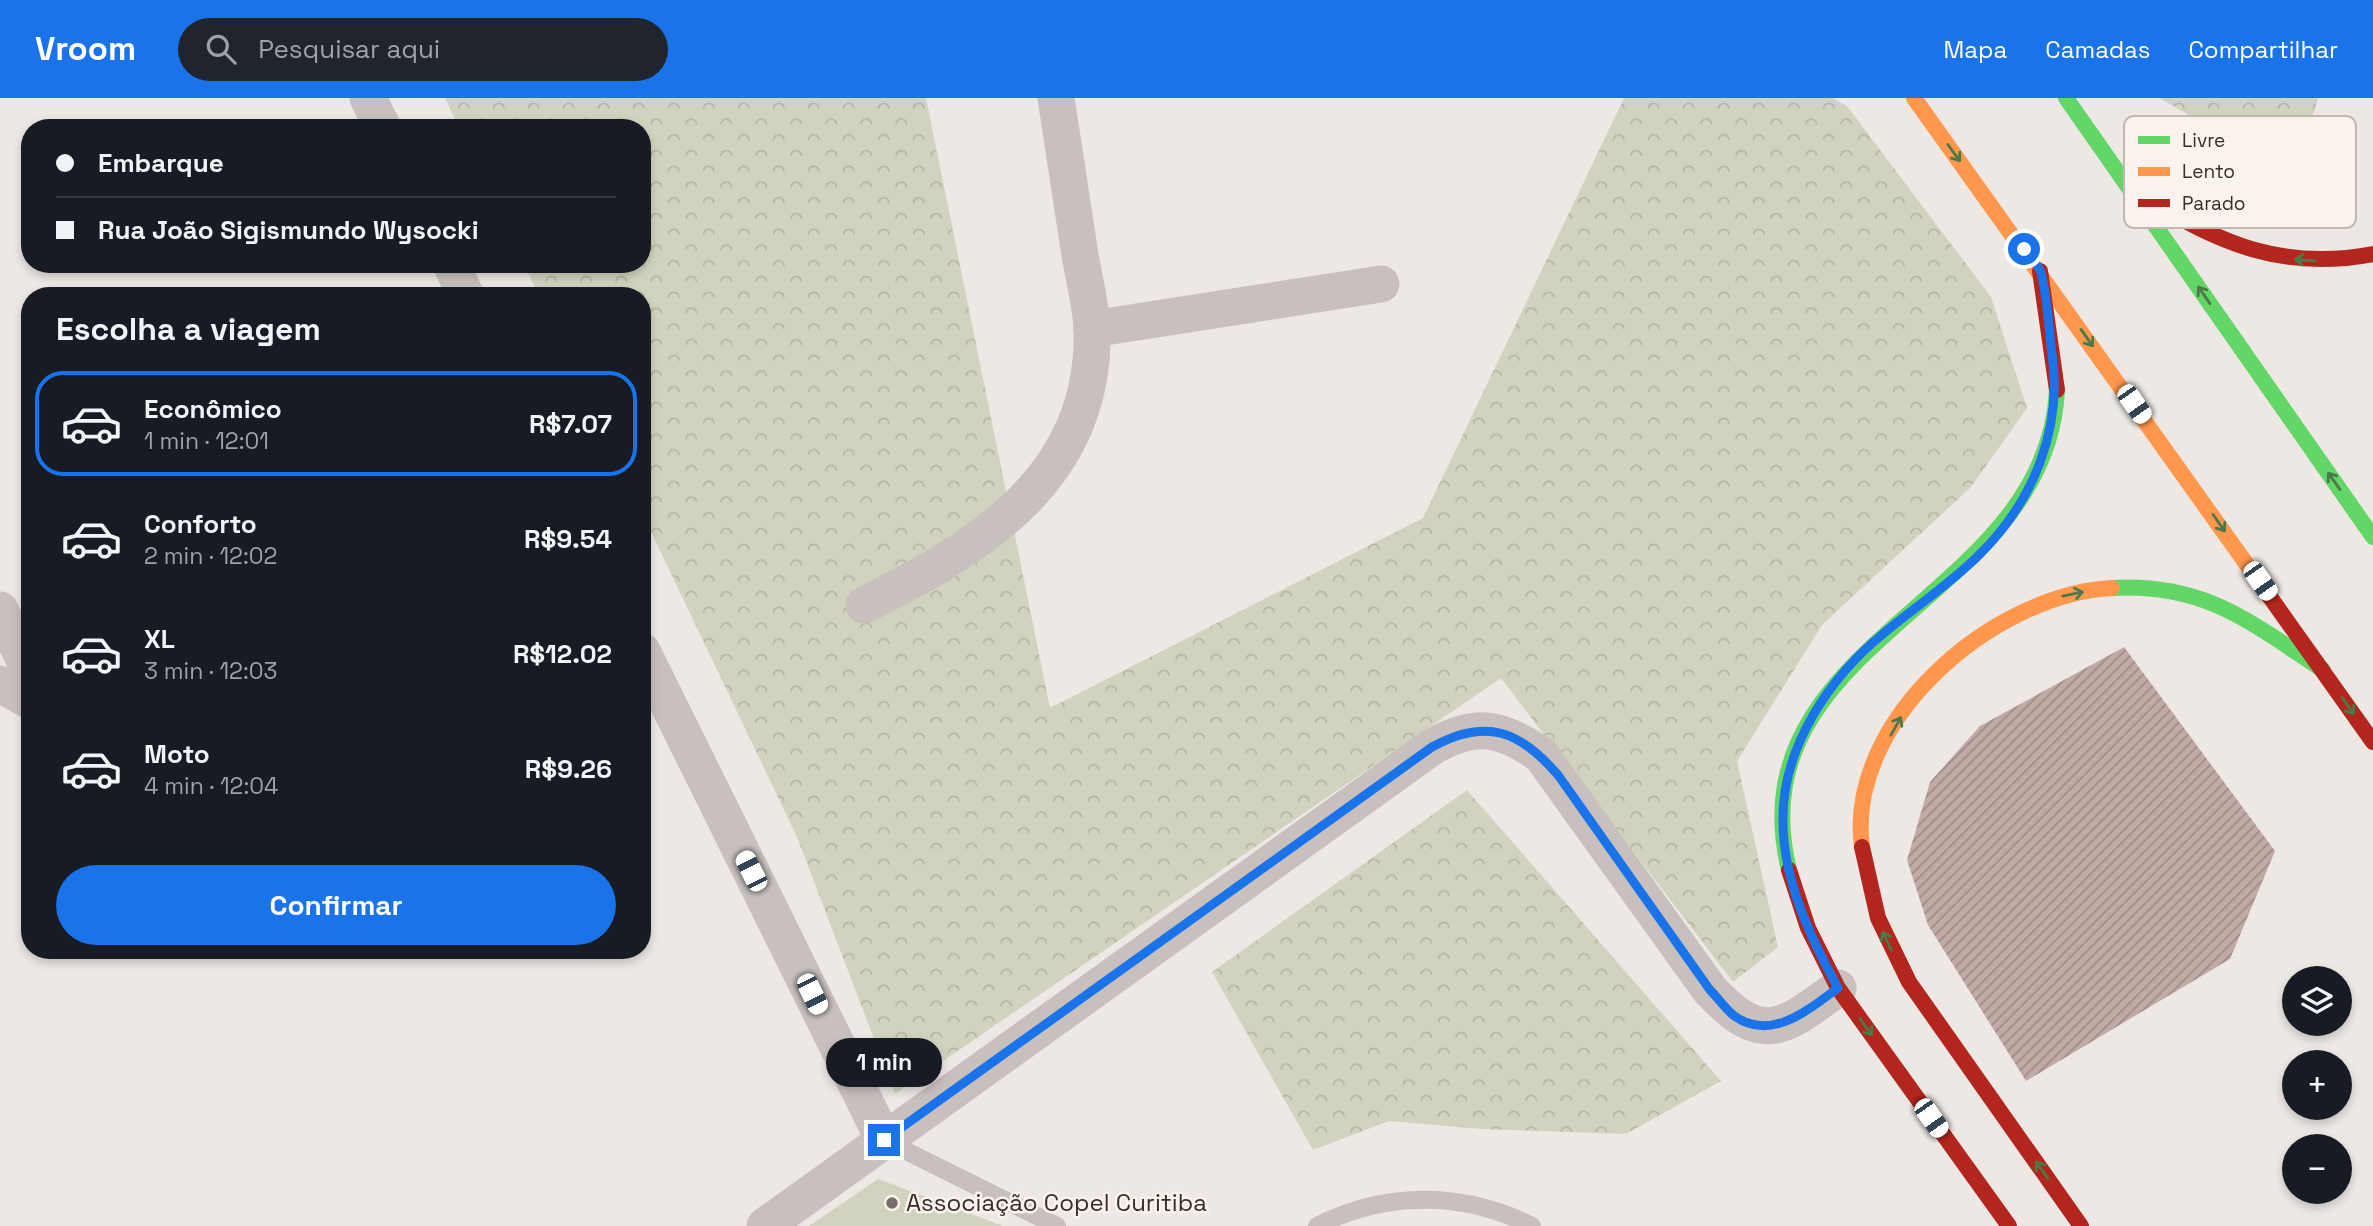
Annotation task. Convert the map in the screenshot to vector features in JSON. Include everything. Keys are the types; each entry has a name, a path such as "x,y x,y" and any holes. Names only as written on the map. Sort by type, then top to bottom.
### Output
{"highway":[{"path":"1914,98 2373,741"},
{"path":"2066,98 2124,180"},
{"path":"2158,228 2373,537"},
{"path":"2195,228 2232,246 2274,257 2317,261 2373,254"},
{"path":"2009,1226 1838,988 1817,949 1796,895 1783,818 1789,772 1808,724 1841,676 1882,634 1981,553 2014,511 2039,469 2053,426 2057,383 2040,271"},
{"path":"2081,1226 1909,982 1886,942 1866,884 1859,820 1872,770 1900,717 1937,672 1983,633 2020,612 2068,594 2119,586 2172,590 2218,605 2323,670"}],"street":[{"path":"368,98 378,119"},
{"path":"864,605 929,572 985,536 1019,507 1050,473 1079,414 1088,373 1092,328 1056,98"},
{"path":"1092,328 1381,284"},
{"path":"0,610 21,653"},
{"path":"651,669 884,1140"},
{"path":"0,684 21,696"},
{"path":"765,1226 1432,747 1472,731 1493,730 1505,734 1541,755 1558,775 1710,990 1734,1015 1754,1025 1776,1026 1800,1015 1838,988"}],"lane":[{"path":"884,1140 1057,1226"},
{"path":"1317,1226 1371,1205 1407,1199 1473,1204 1532,1226"}],"green space":[{"path":"445,98 926,98 1050,708 1423,518 1624,98 1832,98 1847,106 1991,297 2027,408 1971,487 1822,625 1737,761 1778,947 1733,982 1501,678 895,1094 797,837 651,532 651,287 535,287 528,273 651,273 651,119 455,119"},
{"path":"2159,98 2318,98 2312,116 2191,116"},
{"path":"1467,790 1721,1081 1626,1134 1481,1129 1389,1121 1313,1150 1212,972"},
{"name":"Associação Copel Curitiba","path":"878,1179 1003,1226 809,1226"}],"building":[{"path":"2124,647 2275,851 2230,959 2026,1081 1928,925 1907,860 1930,782 1980,726"}],"traffic: fast":[{"path":"2066,98 2124,181"},
{"path":"2157,228 2373,537"},
{"path":"1789,870 1784,792 1806,727 1847,672 1953,574 2003,522 2040,462 2057,390"},
{"path":"2112,588 2145,588 2200,599 2249,622 2323,670"}],"traffic: slow":[{"path":"1914,98 2265,590"},
{"path":"1862,847 1863,800 1877,754 1902,711 1936,672 1976,639 2020,613 2066,596 2112,588"}],"traffic: jam":[{"path":"2198,228 2254,250 2281,256 2310,259 2373,254"},
{"path":"2040,271 2057,390"},
{"path":"2265,590 2373,742"},
{"path":"1862,847 1878,918 1909,982 2081,1226"},
{"path":"1789,870 1808,928 1838,988 2009,1226"}],"place":[{"name":"Associação Copel Curitiba","path":"892,1203"}],"route":[{"path":"884,1140 1432,747 1472,731 1493,730 1516,738 1541,755 1558,775 1710,990 1734,1015 1754,1025 1776,1026 1800,1015 1838,988 1817,949 1796,895 1783,818 1789,772 1808,724 1841,676 1882,634 1955,577 1981,553 2014,511 2039,469 2053,426 2057,383 2040,271 2024,249"}]}
